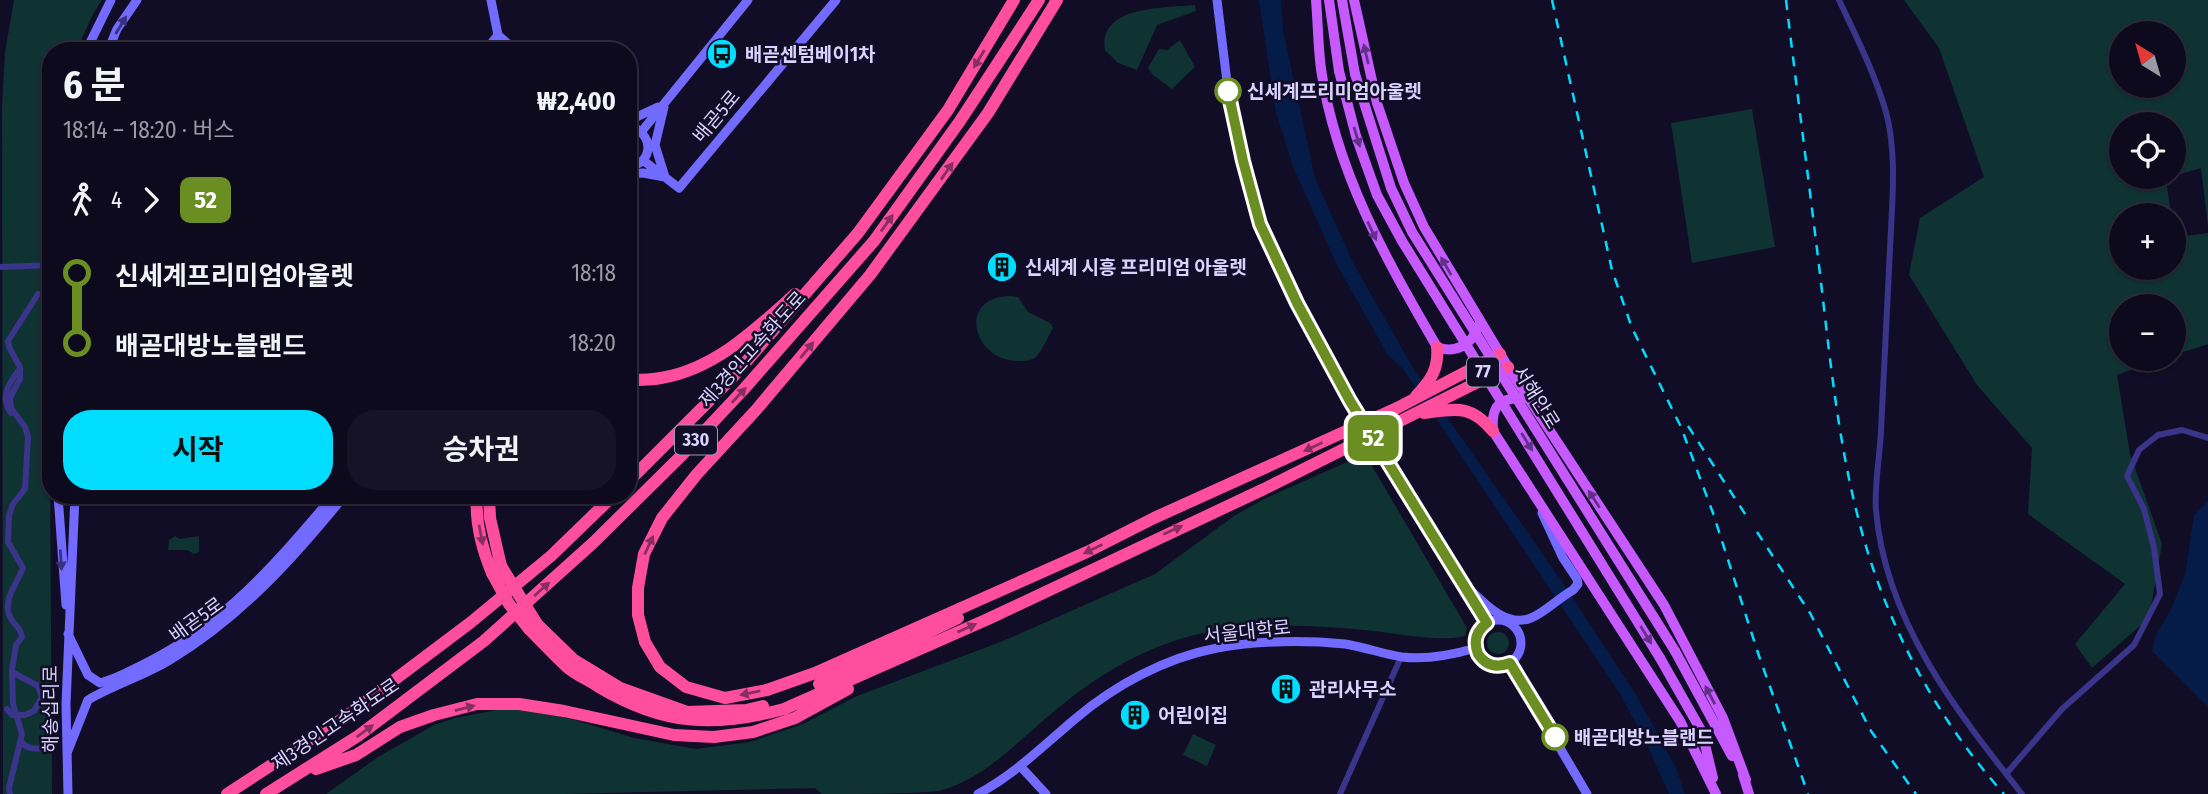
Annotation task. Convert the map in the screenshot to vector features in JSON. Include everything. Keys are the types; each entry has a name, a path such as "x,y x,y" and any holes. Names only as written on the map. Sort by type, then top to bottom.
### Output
{"highway":[{"name":"제3경인고속화도로","path":"637,473 732,378 858,233 948,110 1014,0"},
{"name":"제3경인고속화도로","path":"637,499 744,389 874,241 961,121 1039,0"},
{"path":"1057,0 988,113 870,275 662,518 644,554 638,588 638,615 645,642 660,667 686,687 725,698 767,690 815,673 1397,408 1500,354"},
{"path":"637,379 662,378 712,361 758,328 858,233"},
{"path":"1437,347 1440,386"},
{"path":"476,504 485,556 533,627 569,669 617,697 667,717 709,722 748,718 784,709 922,648 1264,489 1418,413 1440,386 1508,367"},
{"path":"1418,413 1469,411 1482,418 1493,431"},
{"path":"489,504 496,569"},
{"path":"551,556 596,504"},
{"name":"제3경인고속화도로","path":"227,794 345,717 470,623 551,556 605,504"},
{"name":"제3경인고속화도로","path":"266,794 358,736 484,641 632,504"},
{"path":"533,627 575,660 620,688 687,712 746,710 781,702 812,688 940,628 1044,571"},
{"path":"289,779 356,754 400,727 477,704 519,704 564,711 674,735 714,737 753,732 794,718 922,648"}],"main road":[{"path":"1316,0 1321,69 1337,142 1360,205 1386,259 1437,347 1448,351 1460,347 1469,341 1477,330 1479,320"},
{"name":"서해안로","path":"1329,0 1339,71 1356,136 1373,183 1396,230 1660,658 1702,732 1717,794"},
{"name":"서해안로","path":"1342,0 1355,74 1391,188 1412,232 1675,652 1746,780 1749,794"},
{"path":"1354,0 1377,103 1404,183 1424,227 1508,367 1664,605 1723,718 1746,780"},
{"path":"1532,404 1522,398 1511,399 1498,405 1492,413 1493,431 1680,721 1717,794"}],"street":[{"path":"90,42 111,0"},
{"path":"112,42 137,0"},
{"path":"491,0 498,35 506,42"},
{"path":"642,131 748,0"},
{"name":"배곧5로","path":"665,177 679,188 836,0"},
{"path":"1217,0 1228,90 1260,224 1297,303 1350,401 1487,623"},
{"path":"1839,0 1886,114 1891,144 1892,214 1875,508 1884,554 1901,608 1923,656 1959,712 2022,794"},
{"path":"492,42 498,35"},
{"path":"637,119 666,102"},
{"path":"665,177 655,145 666,102"},
{"path":"637,128 649,142 644,161 637,164"},
{"path":"644,161 665,177"},
{"path":"637,173 665,177"},
{"path":"0,267 42,265"},
{"path":"10,794 22,725 13,704 12,672 16,645 22,637 21,631 7,611 8,602 23,568 8,542 7,532 13,504 25,489 28,437 25,427 5,405 6,392 20,370 8,341 38,294"},
{"path":"2006,774 2062,709 2134,645 2160,594 2154,548 2144,509 2127,476 2139,450 2158,435 2182,430 2208,438"},
{"path":"1508,623 1517,631 1521,641 1520,649 1510,663 1498,666 1481,659 1476,648 1477,634 1487,623 1501,621 1524,625 1574,589 1577,579 1563,558 1535,498"},
{"name":"해송십리로","path":"59,504 68,629"},
{"name":"해송십리로","path":"68,794 68,629 75,504"},
{"name":"배곧5로","path":"68,629 88,675 100,683 124,674 170,652 218,618 248,592 334,504"},
{"name":"배곧5로","path":"67,752 85,703 168,662 218,628 268,584 335,504"},
{"path":"1461,581 1500,615 1514,620 1531,621"},
{"name":"서울대학로","path":"978,794 1021,767 1100,700 1136,678 1197,653 1260,643 1345,644 1401,657 1433,657 1476,648"},
{"path":"1340,794 1401,657"},
{"path":"1510,663 1587,794"},
{"path":"12,672 48,691"},
{"path":"7,709 16,716 34,711 42,696 38,686"},
{"path":"21,741 31,749 48,747"},
{"path":"1021,767 1046,794"}],"green space":[{"path":"14,0 102,0 80,42 42,42 42,504 50,504 52,794 3,794 2,107 5,52"},
{"path":"1904,0 2208,0 2208,227 2201,168 2186,172 2186,112 2109,112 2109,189 2167,189 2169,203 2109,203 2109,280 2186,280 2186,236 2208,233 2208,344 2186,351 2186,294 2109,294 2109,371 2128,371 2117,375 2130,454 2162,544 2149,618 2092,668 2075,644 2125,584 2028,514 2032,448 1977,385 1909,275 1920,218 1984,177 1939,48"},
{"path":"1195,5 1196,11 1157,25 1137,70 1118,63 1105,50 1106,35 1112,24 1123,17 1152,9"},
{"path":"1180,40 1195,67 1172,89 1148,68 1159,49 1167,50"},
{"path":"1752,109 1775,247 1692,263 1671,123"},
{"path":"1018,297 1028,312 1050,323 1053,328 1039,354 1031,360 1004,359 991,352 982,342 977,330 977,317 982,307 993,299"},
{"path":"1365,454 1467,628 1465,636 1430,638 1341,628 1271,626 1202,633 1180,639 1142,653 1107,672 1059,707 982,771 939,791 822,794 815,788 564,794 326,794 378,757 434,725 497,710 514,708 555,714 634,738 696,749 750,742 803,724 857,696 1003,641 1155,574 1234,516 1264,499"},
{"path":"175,536 180,539 199,536 199,552 194,554 187,550 168,550 169,540"},
{"path":"1498,632 1506,635 1509,643 1506,651 1498,654 1490,651 1487,643 1490,635"},
{"path":"1193,734 1216,745 1207,766 1183,755"}],"water":[{"path":"1259,0 1281,0 1283,30 1315,178 1353,263 1416,373 1561,580 1638,698 1675,766 1685,794 1669,794 1646,742 1620,694 1403,369 1388,355 1338,267 1294,169 1276,113"},
{"path":"2208,501 2208,707 2152,651 2155,637 2172,607 2185,574 2194,515"}],"railway":[{"path":"1552,0 1612,270 1632,328 1681,427 1713,513 1758,653 1808,794"},
{"path":"1786,0 1836,400 1860,525 1884,598 1916,668 1956,734 2004,794"},
{"path":"1688,426 1749,520"},
{"path":"1757,532 1810,613 1871,731 1916,794"}],"bus line":[{"name":"52","path":"1228,91 1260,224 1297,303 1350,401 1487,623 1477,634 1475,641 1478,654 1486,663 1492,665 1510,663 1555,737"}],"place":[{"name":"배곧센텀베이1차","path":"722,54"},
{"name":"신세계프리미엄아울렛","path":"1228,91"},
{"name":"신세계 시흥 프리미엄 아울렛","path":"1002,267"},
{"name":"관리사무소","path":"1286,689"},
{"name":"어린이집","path":"1135,715"},
{"name":"배곧대방노블랜드","path":"1555,737"}]}
